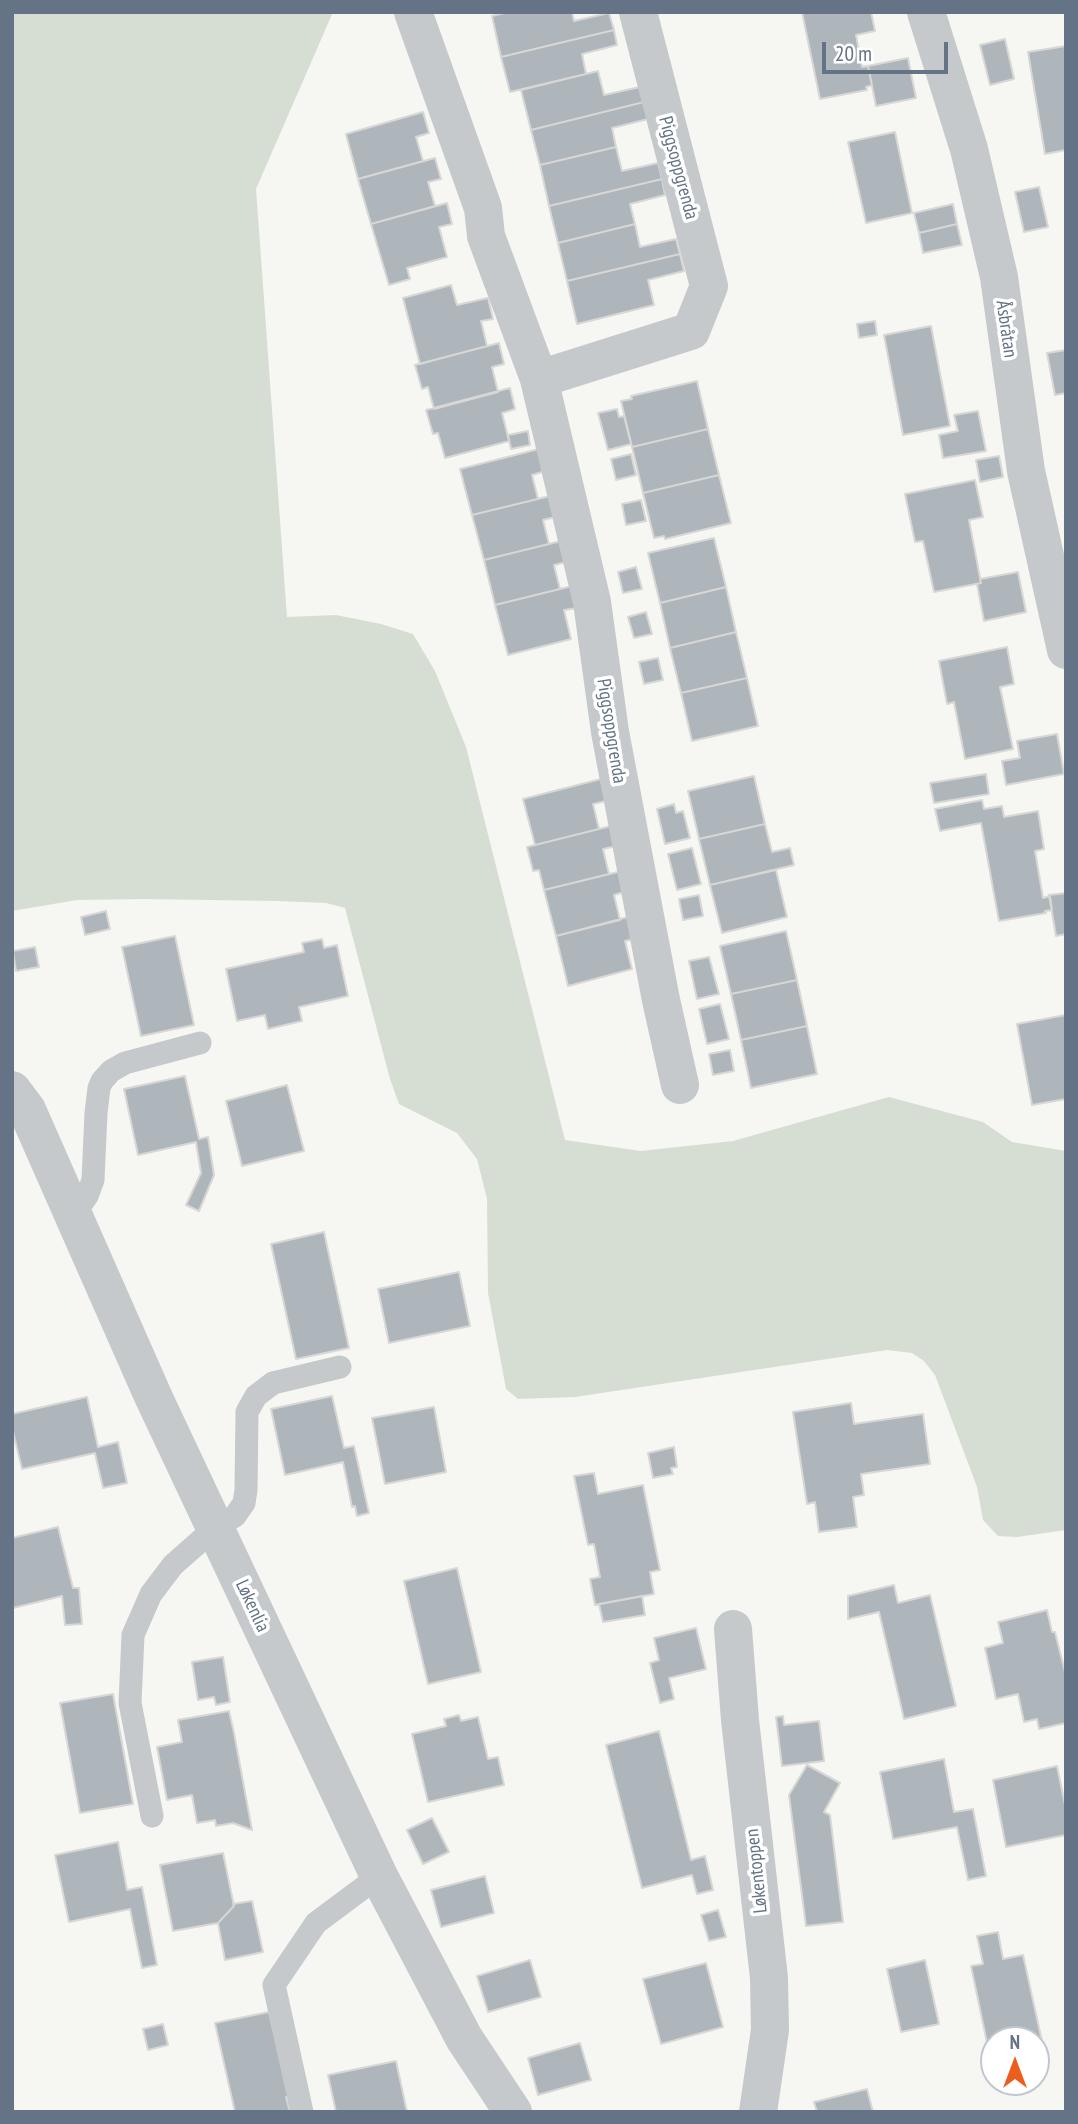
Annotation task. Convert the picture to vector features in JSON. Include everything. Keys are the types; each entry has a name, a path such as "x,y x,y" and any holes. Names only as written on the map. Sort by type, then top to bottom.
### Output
{"street":[{"name":"Piggsoppgrenda","path":"413,12 483,208 486,236 539,379 592,602 610,732 661,1000 680,1085"},
{"name":"Piggsoppgrenda","path":"539,379 691,331 709,286 638,12"},
{"name":"Åsbråtan","path":"926,12 969,149 999,277 1026,471 1066,650"},
{"name":"Løkenlia","path":"12,1090 27,1110 153,1396 379,1876 464,2038 513,2112"},
{"name":"Løkentoppen","path":"733,1629 740,1720 769,1978 770,2030 758,2112"}],"lane":[{"path":"74,1216 87,1196 93,1180 96,1113 102,1081 111,1071 125,1063 200,1043"},
{"path":"152,1816 130,1703 133,1635 151,1594 173,1565 215,1528 235,1516 244,1503 247,1412 256,1396 273,1383 340,1367"},
{"path":"302,2112 274,1985 316,1923 379,1876"}],"shaded area":[{"path":"12,12 333,12 256,189 287,617 336,615 413,634 435,671 466,747 565,1140 641,1151 733,1141 889,1097 983,1122 1012,1142 1066,1151 1066,1530 1017,1537 998,1536 983,1520 977,1487 935,1375 924,1361 912,1353 887,1350 575,1397 518,1399 506,1389 488,1293 487,1199 477,1159 457,1133 399,1104 345,908 326,903 143,899 77,900 12,911"}],"building":[{"path":"509,12 572,12 574,21 609,13 614,30 501,57 492,16"},
{"path":"802,12 871,12 875,31 856,35 862,67 868,66 872,85 866,87 867,90 820,99"},
{"path":"614,30 617,45 582,54 586,74 510,92 501,57"},
{"path":"1005,39 1014,79 990,85 980,45"},
{"path":"1066,46 1066,150 1045,154 1028,52"},
{"path":"908,58 916,98 876,106 868,66"},
{"path":"598,71 604,95 640,87 644,102 531,130 521,90"},
{"path":"644,102 648,119 612,128 616,147 540,165 531,130"},
{"path":"423,112 429,133 416,137 423,161 358,179 346,134"},
{"path":"895,132 912,213 866,223 848,142"},
{"path":"616,147 622,171 658,163 662,179 549,206 540,165"},
{"path":"435,158 441,179 428,182 435,206 371,224 358,179"},
{"path":"662,179 665,195 630,204 635,224 558,243 549,206"},
{"path":"1039,187 1048,227 1024,232 1015,192"},
{"path":"447,203 452,224 439,227 447,257 407,268 410,279 389,285 371,224"},
{"path":"953,204 957,224 919,233 914,213"},
{"path":"635,224 640,247 676,239 680,254 567,281 558,243"},
{"path":"957,224 962,245 923,253 919,233"},
{"path":"680,254 684,271 648,280 654,305 577,324 567,281"},
{"path":"451,285 457,305 488,298 493,319 481,321 487,346 420,364 403,298"},
{"path":"875,321 877,335 859,338 857,324"},
{"path":"931,326 950,426 903,435 884,335"},
{"path":"499,343 504,364 492,367 498,392 434,409 428,387 422,389 415,365"},
{"path":"1066,350 1066,393 1055,395 1047,353"},
{"path":"697,381 708,429 632,447 621,401 632,399 631,396"},
{"path":"510,388 515,409 502,413 509,441 445,458 438,433 433,434 426,410"},
{"path":"617,409 619,417 624,416 631,444 608,450 598,413"},
{"path":"978,411 986,451 943,458 939,435 958,431 954,415"},
{"path":"708,429 719,475 643,493 632,447"},
{"path":"528,431 530,445 511,449 508,435"},
{"path":"539,449 545,471 532,475 538,499 472,515 460,469"},
{"path":"631,454 636,475 616,480 611,459"},
{"path":"999,456 1003,477 980,482 976,460"},
{"path":"719,475 731,523 665,539 664,536 654,538 643,493"},
{"path":"975,480 983,517 969,520 981,583 934,592 923,541 915,542 905,494"},
{"path":"550,496 555,517 543,520 549,544 484,560 472,515"},
{"path":"641,500 646,521 626,525 622,504"},
{"path":"714,538 726,587 660,603 648,553"},
{"path":"561,541 566,562 554,565 560,589 495,605 484,560"},
{"path":"636,567 642,589 623,593 618,572"},
{"path":"1018,572 1026,612 984,621 977,584 981,583 980,579"},
{"path":"572,586 577,608 564,610 571,639 508,655 495,605"},
{"path":"726,587 736,632 670,648 660,603"},
{"path":"646,612 652,634 634,638 628,617"},
{"path":"736,632 747,678 681,693 670,648"},
{"path":"1007,647 1014,684 1000,687 1013,749 965,759 954,702 947,704 939,661"},
{"path":"658,658 663,680 644,684 639,662"},
{"path":"747,678 758,726 692,741 681,693"},
{"path":"1057,734 1064,774 1006,785 1002,761 1020,758 1017,741"},
{"path":"986,774 989,794 934,803 930,783"},
{"path":"754,776 765,824 699,839 688,791"},
{"path":"601,779 606,801 593,804 599,829 535,845 523,799"},
{"path":"982,800 984,809 1002,806 1004,817 1038,811 1044,849 1035,851 1043,898 1050,896 1052,910 999,921 981,823 940,831 935,809"},
{"path":"674,804 676,813 683,811 690,838 665,844 657,809"},
{"path":"765,824 772,852 790,848 794,865 710,885 699,839"},
{"path":"611,826 616,846 603,849 609,874 544,890 539,870 533,871 527,847"},
{"path":"692,848 701,884 677,890 668,854"},
{"path":"776,870 787,917 722,933 710,885"},
{"path":"622,871 627,891 614,895 620,920 556,936 544,890"},
{"path":"1066,893 1066,934 1056,936 1049,895"},
{"path":"699,895 703,916 683,920 679,899"},
{"path":"106,911 110,929 85,935 81,917"},
{"path":"632,916 638,938 625,941 632,969 568,986 556,936"},
{"path":"786,931 797,980 731,994 720,946"},
{"path":"175,936 194,1025 141,1036 122,947"},
{"path":"322,939 324,948 337,945 348,996 299,1007 302,1021 268,1029 265,1015 237,1021 226,969 304,952 302,943"},
{"path":"35,947 39,967 16,971 13,951"},
{"path":"709,957 719,994 697,999 689,961"},
{"path":"797,980 807,1026 741,1040 731,994"},
{"path":"720,1004 729,1039 707,1044 699,1009"},
{"path":"1066,1015 1066,1099 1032,1105 1017,1024"},
{"path":"807,1026 817,1074 751,1088 741,1040"},
{"path":"730,1050 734,1071 713,1075 709,1054"},
{"path":"185,1076 199,1139 208,1137 214,1175 199,1211 186,1205 201,1173 196,1142 138,1155 124,1089"},
{"path":"287,1085 304,1151 242,1166 226,1101"},
{"path":"324,1232 349,1348 296,1359 271,1244"},
{"path":"459,1272 470,1326 389,1343 378,1289"},
{"path":"332,1396 344,1448 354,1446 369,1513 357,1516 355,1506 352,1507 343,1462 285,1475 271,1409"},
{"path":"87,1397 98,1447 118,1442 127,1483 103,1488 95,1453 22,1469 12,1427 12,1414"},
{"path":"851,1403 854,1424 923,1414 930,1464 861,1474 864,1495 853,1497 857,1527 819,1532 815,1502 807,1504 793,1412"},
{"path":"434,1407 446,1472 385,1484 372,1418"},
{"path":"674,1447 677,1467 671,1468 673,1474 653,1478 648,1453"},
{"path":"594,1473 598,1494 643,1485 660,1570 650,1572 654,1594 595,1605 590,1579 600,1577 594,1544 588,1545 574,1476"},
{"path":"58,1527 73,1588 79,1588 82,1624 65,1625 62,1596 13,1608 12,1605 12,1538"},
{"path":"457,1568 481,1672 428,1684 404,1581"},
{"path":"894,1585 898,1603 930,1595 956,1706 904,1719 879,1612 848,1619 848,1596"},
{"path":"642,1596 645,1615 603,1622 599,1604"},
{"path":"1047,1610 1066,1676 1066,1723 1039,1729 1037,1719 1024,1722 1018,1694 996,1699 985,1648 1003,1643 998,1622"},
{"path":"696,1628 706,1669 669,1678 674,1699 660,1703 650,1663 659,1660 654,1638"},
{"path":"223,1657 230,1702 216,1705 214,1697 198,1700 192,1662"},
{"path":"113,1694 133,1804 80,1813 60,1703"},
{"path":"229,1711 252,1830 233,1823 216,1826 215,1820 197,1823 192,1795 167,1800 157,1747 182,1742 178,1720"},
{"path":"459,1715 461,1721 478,1717 488,1759 498,1757 504,1785 428,1802 412,1734 446,1726 444,1719"},
{"path":"783,1716 784,1725 819,1721 824,1761 782,1766 776,1717"},
{"path":"659,1731 691,1860 705,1856 713,1890 697,1894 692,1875 642,1888 606,1745"},
{"path":"944,1759 954,1812 973,1809 986,1876 968,1880 957,1827 893,1839 880,1772"},
{"path":"807,1765 840,1783 824,1812 830,1815 843,1922 806,1926 789,1795"},
{"path":"1057,1766 1066,1810 1066,1835 1006,1847 993,1780"},
{"path":"432,1818 449,1852 423,1864 407,1830"},
{"path":"118,1842 127,1890 142,1887 157,1965 142,1968 130,1909 69,1922 55,1855"},
{"path":"223,1853 234,1906 218,1923 173,1931 160,1865"},
{"path":"485,1876 494,1913 441,1927 431,1890"},
{"path":"252,1901 263,1952 225,1960 218,1923 233,1904"},
{"path":"718,1910 726,1937 709,1941 701,1915"},
{"path":"998,1932 1003,1959 1023,1955 1039,2026 984,2026 971,1966 983,1964 977,1936"},
{"path":"530,1960 541,1997 488,2012 477,1976"},
{"path":"925,1960 939,2024 901,2032 887,1969"},
{"path":"706,1963 723,2027 661,2044 643,1979"},
{"path":"269,2012 289,2097 286,2097 290,2112 235,2112 215,2023"},
{"path":"163,2024 168,2045 148,2050 143,2029"},
{"path":"580,2043 591,2080 538,2095 528,2058"},
{"path":"396,2061 407,2112 336,2112 328,2075"},
{"path":"867,2089 873,2112 817,2112 814,2102"}]}
